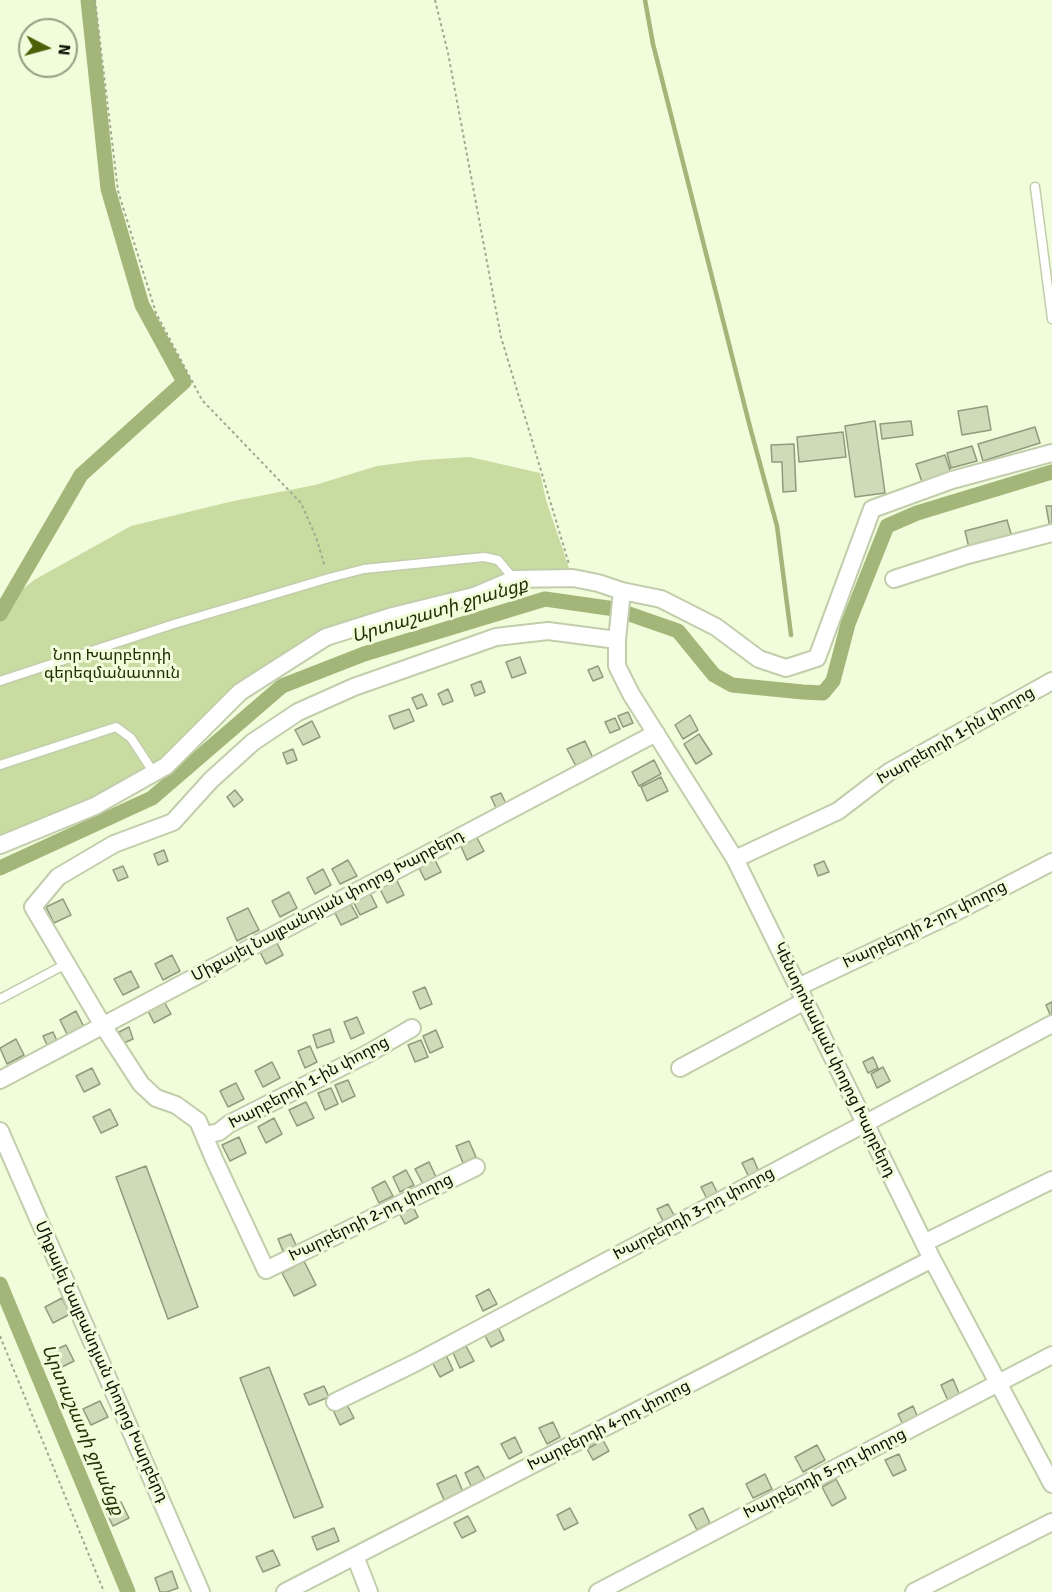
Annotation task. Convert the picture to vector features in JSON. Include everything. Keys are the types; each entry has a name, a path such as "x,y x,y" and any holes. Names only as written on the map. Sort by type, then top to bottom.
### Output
{"street":[{"path":"0,845 95,806 166,766 240,692 326,637 389,617 474,596 514,579 573,578 661,599 716,627 759,659 786,668 817,658 872,509 952,480 1052,453"},
{"path":"894,579 968,555 1052,533"},
{"name":"Կենտրոնական փողոց Խարբերդ","path":"622,591 617,666 631,694 735,859 932,1259 1052,1484"},
{"path":"205,1135 198,1121 176,1105 156,1098 141,1084 102,1024 33,907 58,877 114,844 173,822 212,780 253,742 298,712 375,679 496,638 548,631 617,640"},
{"name":"Խարբերդի 1-ին փողոց","path":"735,859 838,811 890,772 1052,681"},
{"name":"Միքայել Նալբանդյան փողոց Խարբերդ","path":"0,1080 102,1024 656,733"},
{"name":"Խարբերդի 2-րդ փողոց","path":"680,1068 801,994 1052,862"},
{"name":"Խարբերդի 3-րդ փողոց","path":"335,1402 415,1363 1052,1024"},
{"name":"Խարբերդի 1-ին փողոց","path":"205,1135 219,1132 229,1124 369,1053 412,1028"},
{"name":"Միքայել Նալբանդյան փողոց Խարբերդ","path":"0,1131 201,1592"},
{"name":"Խարբերդի 2-րդ փողոց","path":"205,1135 266,1270 476,1167"},
{"path":"924,1243 1052,1180"},
{"name":"Խարբերդի 4-րդ փողոց","path":"285,1592 932,1259"},
{"name":"Խարբերդի 5-րդ փողոց","path":"598,1592 1052,1355"},
{"path":"914,1592 1052,1522"},
{"path":"355,1556 369,1592"}],"lane":[{"path":"1035,187 1049,279 1052,319"},
{"path":"0,681 174,624 364,569 484,557 498,560 514,579"},
{"path":"0,765 116,727 131,738 154,773"},
{"path":"0,999 66,963"}],"path":[{"path":"94,0 118,191 156,314 202,400 301,503 329,578"},
{"path":"435,0 448,53 501,337 573,578"},
{"path":"0,1336 104,1592"}],"green space":[{"name":"Նոր Խարբերդի գերեզմանատուն","path":"470,457 540,473 546,500 570,571 351,626 242,685 170,768 28,829 0,836 0,608 34,580 131,526 229,502 315,485 377,466"}],"building":[{"path":"987,406 991,430 962,435 958,411"},
{"path":"875,421 885,493 855,497 845,426"},
{"path":"911,421 913,435 882,439 880,424"},
{"path":"1035,427 1040,443 983,461 978,444"},
{"path":"843,432 846,457 799,462 797,437"},
{"path":"794,444 796,491 783,492 782,462 772,462 771,445"},
{"path":"972,446 977,461 951,468 947,453"},
{"path":"945,455 951,473 922,482 916,464"},
{"path":"1046,506 1052,506 1052,527 1050,528"},
{"path":"1007,520 1012,537 969,548 965,531"},
{"path":"520,657 526,673 512,678 506,662"},
{"path":"598,666 603,677 593,681 588,670"},
{"path":"481,681 485,692 475,696 471,685"},
{"path":"448,689 453,701 443,705 438,694"},
{"path":"422,694 427,705 417,709 412,698"},
{"path":"409,709 414,721 394,729 389,716"},
{"path":"628,712 633,723 623,727 618,716"},
{"path":"690,715 698,730 683,739 675,725"},
{"path":"615,718 620,729 610,733 605,722"},
{"path":"312,721 320,737 303,745 295,730"},
{"path":"699,734 712,754 696,764 684,744"},
{"path":"585,741 593,758 576,766 567,749"},
{"path":"293,749 297,760 287,764 283,753"},
{"path":"654,760 661,774 639,786 632,772"},
{"path":"661,777 668,791 647,801 641,787"},
{"path":"235,790 243,800 234,807 227,797"},
{"path":"501,793 506,804 496,808 491,797"},
{"path":"476,836 484,851 467,860 460,844"},
{"path":"164,850 168,861 158,865 154,854"},
{"path":"433,856 441,872 425,880 417,864"},
{"path":"348,860 357,876 340,884 332,869"},
{"path":"824,861 829,872 818,876 814,865"},
{"path":"123,866 128,877 118,881 113,870"},
{"path":"323,869 331,885 315,894 307,878"},
{"path":"396,879 404,895 387,903 379,887"},
{"path":"369,891 377,907 360,915 352,899"},
{"path":"289,892 297,908 280,917 272,901"},
{"path":"63,899 71,915 54,923 46,907"},
{"path":"349,901 358,917 341,925 333,909"},
{"path":"248,908 259,930 237,941 227,918"},
{"path":"275,939 283,955 266,964 258,948"},
{"path":"172,955 180,971 163,980 155,964"},
{"path":"131,971 139,987 123,995 114,979"},
{"path":"425,987 432,1004 420,1009 413,992"},
{"path":"162,998 171,1014 154,1023 146,1007"},
{"path":"1052,1002 1052,1016 1051,1017 1046,1005"},
{"path":"76,1011 84,1027 68,1036 60,1020"},
{"path":"357,1017 364,1033 351,1039 344,1022"},
{"path":"129,1027 133,1039 124,1043 119,1032"},
{"path":"330,1029 334,1042 317,1048 313,1035"},
{"path":"436,1030 443,1047 430,1053 423,1036"},
{"path":"53,1032 58,1043 48,1047 43,1036"},
{"path":"16,1039 24,1055 7,1064 0,1048"},
{"path":"421,1040 428,1057 415,1062 408,1045"},
{"path":"310,1046 317,1062 305,1068 298,1051"},
{"path":"873,1057 878,1068 868,1073 863,1062"},
{"path":"272,1062 280,1078 263,1087 255,1071"},
{"path":"883,1067 890,1081 877,1088 871,1074"},
{"path":"92,1068 100,1084 84,1092 76,1076"},
{"path":"348,1080 355,1096 342,1102 335,1085"},
{"path":"236,1083 244,1099 228,1107 220,1091"},
{"path":"331,1088 338,1104 325,1110 318,1093"},
{"path":"306,1102 314,1118 297,1126 289,1110"},
{"path":"110,1109 118,1125 101,1133 93,1117"},
{"path":"274,1118 282,1134 266,1143 258,1127"},
{"path":"239,1137 246,1153 230,1161 222,1145"},
{"path":"469,1141 476,1157 463,1163 456,1146"},
{"path":"753,1158 759,1172 749,1177 742,1163"},
{"path":"429,1162 436,1177 423,1184 415,1169"},
{"path":"146,1166 198,1307 168,1319 116,1177"},
{"path":"406,1170 414,1185 400,1192 393,1177"},
{"path":"385,1181 393,1196 379,1203 372,1188"},
{"path":"712,1182 719,1196 708,1201 701,1187"},
{"path":"411,1202 418,1217 405,1224 397,1209"},
{"path":"668,1204 675,1217 664,1223 657,1209"},
{"path":"291,1234 298,1250 285,1256 278,1239"},
{"path":"304,1261 316,1285 294,1296 282,1273"},
{"path":"489,1289 497,1304 483,1311 476,1296"},
{"path":"62,1298 70,1314 53,1323 45,1307"},
{"path":"497,1325 504,1340 491,1347 483,1332"},
{"path":"66,1345 74,1361 58,1369 49,1353"},
{"path":"466,1346 474,1361 460,1368 453,1353"},
{"path":"446,1355 453,1370 440,1377 432,1362"},
{"path":"269,1367 323,1507 294,1518 240,1378"},
{"path":"953,1379 961,1398 949,1403 941,1385"},
{"path":"324,1386 329,1397 309,1405 304,1394"},
{"path":"100,1401 108,1417 91,1425 83,1409"},
{"path":"346,1403 354,1418 340,1425 333,1410"},
{"path":"913,1406 919,1420 904,1427 898,1414"},
{"path":"553,1422 560,1437 547,1444 539,1428"},
{"path":"515,1437 522,1452 509,1459 501,1444"},
{"path":"603,1440 609,1451 593,1460 587,1449"},
{"path":"817,1445 825,1460 803,1472 795,1457"},
{"path":"899,1454 906,1470 893,1476 885,1460"},
{"path":"478,1466 486,1481 472,1488 465,1473"},
{"path":"765,1474 772,1489 753,1498 746,1484"},
{"path":"456,1475 463,1492 444,1500 437,1484"},
{"path":"836,1479 846,1498 832,1506 822,1487"},
{"path":"121,1502 129,1518 113,1526 105,1510"},
{"path":"570,1508 578,1523 564,1530 557,1515"},
{"path":"703,1508 710,1523 697,1530 689,1515"},
{"path":"468,1516 476,1531 462,1538 454,1523"},
{"path":"334,1528 339,1541 317,1550 312,1537"},
{"path":"273,1550 280,1565 263,1572 256,1557"},
{"path":"172,1571 178,1588 160,1592 155,1578"}],"waterway":[{"path":"0,614 81,475 184,382 142,305 108,189 88,0"},
{"path":"645,0 653,44 777,526 791,635"},
{"name":"Արտաշատի ջրանցք","path":"0,868 152,798 282,686 364,654 545,599 615,609 678,631 714,675 732,685 823,693 833,681 848,624 887,526 917,513 1052,472"},
{"name":"Արտաշատի ջրանցք","path":"0,1284 128,1592"}]}
